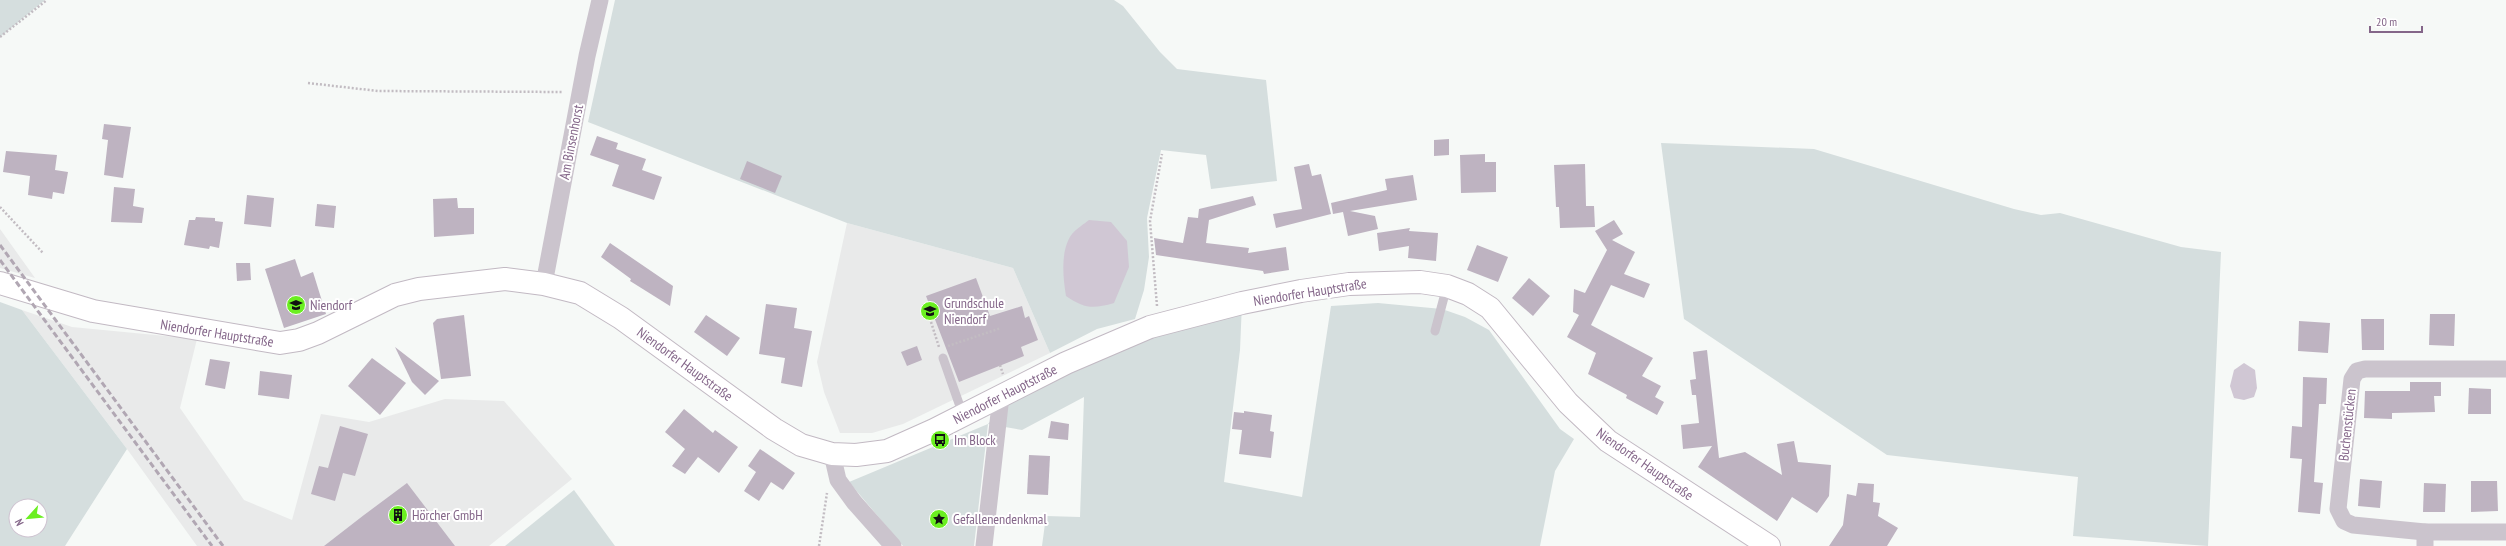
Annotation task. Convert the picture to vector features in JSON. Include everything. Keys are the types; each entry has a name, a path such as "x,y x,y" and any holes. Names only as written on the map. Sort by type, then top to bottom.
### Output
{"main road":[{"name":"Niendorfer Hauptstraße","path":"0,283 93,311 280,343 299,340 318,333 395,294 419,289 505,279 544,284 580,293 621,318 774,429 801,445 832,454 856,455 886,451 964,415 1073,360 1159,325 1269,297 1349,284 1396,282 1447,286 1468,294 1490,308 1568,403 1608,441 1769,546"}],"street":[{"name":"Am Binsenhorst","path":"544,284 580,92 600,0"},
{"name":"Buchenstücken","path":"2506,369 2365,369 2356,371 2352,379 2338,509 2344,521 2425,539 2506,532"},
{"path":"984,546 1001,396"},
{"path":"832,454 838,480 854,502 893,546"}],"lane":[{"path":"1435,331 1447,286"},
{"path":"941,353 964,415"}],"path":[{"path":"0,37 48,0"},
{"path":"308,82 378,92 580,92"},
{"path":"1159,325 1150,221 1162,154"},
{"path":"0,207 43,253"},
{"path":"931,322 941,353 1000,328"},
{"path":"819,546 828,485"}],"shaded area":[{"path":"0,0 45,0 0,37"},
{"path":"615,0 1114,0 1123,6 1160,52 1177,69 1266,80 1277,181 1211,189 1206,155 1161,150 1147,218 1149,257 1144,290 1135,319 1097,329 1050,353 1013,268 847,223 588,122"},
{"path":"1661,143 1814,149 2014,209 2041,215 2060,213 2181,247 2221,252 2208,546 2073,536 2078,477 1887,455 1684,319"},
{"path":"1089,220 1111,222 1127,241 1129,267 1114,303 1095,307 1084,306 1066,296 1063,273 1064,256 1068,241 1078,228"},
{"name":"Grundschule Niendorf","path":"847,223 1013,268 1050,353 903,424 872,433 840,433 824,392 817,362"},
{"path":"0,229 35,278 0,268"},
{"path":"0,302 22,310 127,449 65,546 0,546"},
{"path":"1242,303 1240,350 1224,482 1302,497 1331,306 1378,303 1442,309 1465,317 1489,330 1560,429 1574,439 1555,471 1540,546 1042,546 1046,516 1080,517 1084,397 1022,430 988,424 1011,397 1107,344"},
{"path":"22,310 72,327 197,339 180,408 244,500 292,520 321,414 369,422 445,399 504,401 572,479 489,546 197,546 127,449"},
{"path":"2244,363 2255,370 2257,388 2254,397 2244,400 2234,398 2230,386 2234,370"},
{"path":"988,424 974,546 903,546 849,482"},
{"path":"574,490 615,546 505,546"}],"building":[{"path":"104,124 131,127 123,178 104,175 108,140 102,139"},
{"path":"597,136 618,143 616,149 646,159 642,170 662,177 654,200 612,186 619,165 590,155"},
{"path":"1449,139 1449,155 1434,156 1434,140"},
{"path":"6,151 57,155 55,170 68,172 64,194 53,192 52,199 28,195 30,176 3,172"},
{"path":"1485,154 1485,162 1496,162 1496,192 1461,193 1460,155"},
{"path":"747,161 782,176 775,193 740,179"},
{"path":"1309,164 1312,176 1321,174 1331,214 1276,228 1273,214 1302,209 1294,167"},
{"path":"1585,164 1586,206 1594,206 1595,227 1560,228 1559,207 1556,207 1554,165"},
{"path":"1413,175 1417,200 1350,211 1375,216 1378,229 1348,236 1343,212 1333,214 1331,203 1387,190 1385,179"},
{"path":"114,187 135,189 133,206 144,208 142,223 111,222"},
{"path":"247,195 274,198 271,227 244,224"},
{"path":"1253,196 1256,205 1209,220 1206,243 1249,248 1248,253 1286,247 1289,270 1264,274 1263,271 1156,255 1154,238 1183,243 1188,217 1198,218 1199,209"},
{"path":"457,198 458,208 474,208 474,234 434,237 433,199"},
{"path":"317,204 336,206 334,228 315,226"},
{"path":"196,217 215,218 215,221 223,222 219,248 210,246 209,249 184,245 189,220 195,220"},
{"path":"1614,220 1623,234 1612,240 1635,252 1624,274 1650,284 1644,298 1611,285 1591,325 1653,358 1642,376 1661,386 1655,397 1664,402 1657,415 1626,398 1627,395 1588,374 1596,353 1567,337 1579,315 1573,312 1574,289 1585,293 1607,250 1595,231"},
{"path":"1410,228 1409,231 1438,233 1436,261 1408,258 1409,246 1379,251 1377,233"},
{"path":"610,243 673,286 670,306 630,281 631,279 601,257"},
{"path":"1477,245 1508,257 1498,282 1467,270"},
{"path":"295,259 301,277 313,272 326,314 284,328 265,269"},
{"path":"236,263 250,263 251,280 237,281"},
{"path":"976,278 990,316 1022,306 1025,318 1029,316 1038,340 1021,347 1024,356 959,382 926,296"},
{"path":"1529,278 1550,296 1533,316 1512,298"},
{"path":"766,304 797,308 794,328 812,331 802,387 781,383 785,358 759,354"},
{"path":"2430,314 2455,314 2454,346 2429,345"},
{"path":"464,315 471,376 441,379 433,323 437,319"},
{"path":"706,315 740,338 727,356 694,332"},
{"path":"2361,319 2384,319 2384,350 2362,350"},
{"path":"2299,321 2330,323 2328,353 2298,351"},
{"path":"917,346 922,360 907,366 901,352"},
{"path":"395,347 439,381 425,395 412,382"},
{"path":"1707,350 1719,458 1745,452 1782,475 1777,444 1794,441 1798,462 1831,465 1829,496 1817,513 1792,497 1777,521 1698,467 1712,446 1683,449 1681,425 1699,423 1696,395 1692,395 1690,380 1696,379 1693,352"},
{"path":"372,358 406,383 380,415 348,386"},
{"path":"210,359 230,362 225,389 205,385"},
{"path":"260,371 292,375 289,399 258,395"},
{"path":"2303,377 2327,378 2326,404 2319,404 2314,482 2323,483 2320,514 2298,512 2302,459 2290,458 2292,426 2302,427"},
{"path":"2410,382 2441,382 2441,396 2434,396 2435,412 2392,413 2392,419 2364,418 2365,391 2410,391"},
{"path":"2469,388 2491,389 2491,414 2468,414"},
{"path":"684,409 713,433 715,430 738,447 719,473 698,457 685,474 672,466 685,449 665,432"},
{"path":"1244,411 1272,415 1270,431 1274,432 1271,458 1239,454 1242,430 1232,429 1234,412 1244,413"},
{"path":"1051,421 1069,424 1068,440 1048,438"},
{"path":"340,426 368,434 355,476 343,473 335,501 311,494 319,466 328,468"},
{"path":"760,449 795,473 783,490 771,482 759,501 744,491 756,472 748,466"},
{"path":"1029,455 1050,456 1048,495 1027,494"},
{"path":"2360,479 2382,481 2380,508 2358,506"},
{"path":"2471,481 2497,481 2498,511 2471,512"},
{"name":"Hörcher GmbH","path":"407,483 455,546 324,546 364,515"},
{"path":"1858,483 1874,484 1873,502 1880,503 1878,516 1898,528 1887,546 1829,546 1843,525 1847,494 1856,496"},
{"path":"2424,483 2446,484 2445,512 2423,512"}],"railway":[{"path":"0,245 223,546"},
{"path":"0,260 212,546"}],"place":[{"name":"Niendorf","path":"296,305"},
{"name":"Grundschule Niendorf","path":"930,311"},
{"name":"Im Block","path":"940,440"},
{"name":"Hörcher GmbH","path":"398,515"},
{"name":"Gefallenendenkmal","path":"939,519"}]}
